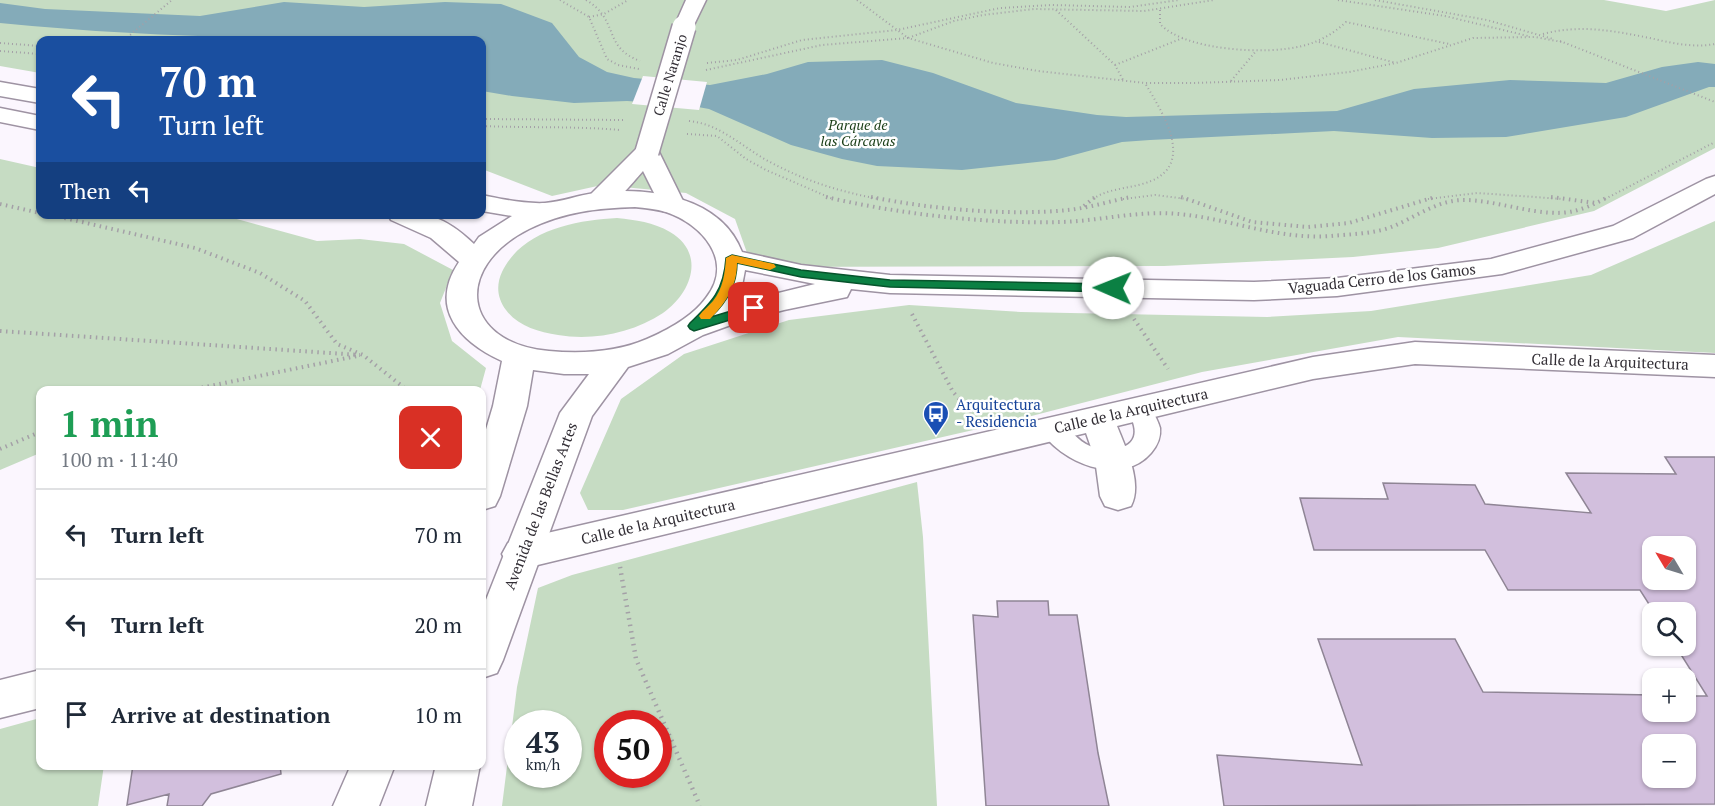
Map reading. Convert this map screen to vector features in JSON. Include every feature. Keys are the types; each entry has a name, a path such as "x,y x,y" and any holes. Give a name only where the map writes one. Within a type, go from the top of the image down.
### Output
{"main road":[{"name":"Calle Naranjo","path":"601,199 647,152 684,27 696,0"},
{"path":"0,89 36,95"},
{"path":"0,114 36,122"},
{"path":"647,152 672,205"},
{"name":"Vaguada Cerro de los Gamos","path":"732,258 801,274 900,284 1254,291 1337,287 1492,267 1623,232 1715,184"},
{"name":"Vaguada Cerro de los Gamos","path":"694,326 719,302 731,276 732,258 719,233 699,216 672,205 638,199 601,199 546,211 517,224 492,240 473,260 462,282 461,305 470,326 490,344 519,357 565,364 616,360 659,346 694,326 794,296 900,284"},
{"name":"Vaguada Cerro de los Gamos","path":"486,204 546,211"},
{"path":"415,219 456,240 473,260"},
{"name":"Calle de la Arquitectura","path":"521,554 1313,368 1415,353 1715,366"},
{"path":"486,483 510,406 519,357"},
{"name":"Avenida de las Bellas Artes","path":"486,649 577,413 616,360"},
{"path":"1098,419 1112,459 1118,496"},
{"path":"0,699 36,689"},
{"path":"356,806 371,770"},
{"path":"448,806 457,770"}],"lane":[{"path":"1052,429 1060,441 1072,450 1088,457 1112,459 1136,452 1146,443 1149,432 1147,420 1139,409"}],"path":[{"path":"128,36 172,0"},
{"path":"560,0 589,17 607,59 618,65 645,69"},
{"path":"586,0 603,14 613,42 620,50 633,59 644,62"},
{"path":"589,17 603,14 628,0"},
{"path":"857,0 908,38 993,63 1038,71 1145,83 1230,82 1314,77 1396,63 1473,38 1535,38"},
{"path":"707,63 738,60 802,40 897,30 1000,8 1052,5 1130,7 1179,0"},
{"path":"701,71 822,45 908,38 954,21 982,15 1034,9 1160,10 1214,0"},
{"path":"1338,0 1462,19 1535,38 1562,42"},
{"path":"1375,0 1444,11 1542,35 1715,102"},
{"path":"1056,10 1115,65 1123,81"},
{"path":"1160,10 1160,24 1165,31 1206,44 1256,51 1291,49 1318,42 1338,30 1346,22 1450,44"},
{"path":"1542,35 1555,30 1575,28 1688,46 1715,44"},
{"path":"1115,65 1183,38"},
{"path":"1318,42 1396,63"},
{"path":"0,43 36,46"},
{"path":"0,51 36,54"},
{"path":"1230,82 1256,51"},
{"path":"1082,208 1100,195 1154,180 1169,169 1174,159 1174,144 1163,114 1145,83"},
{"path":"486,119 628,120"},
{"path":"684,121 705,123 718,128 748,150 815,183 856,194 909,203 1032,211 1082,208 1144,196 1168,195 1184,198 1257,223 1320,227 1352,224 1419,201 1463,193 1509,193 1597,203"},
{"path":"486,126 525,128 569,126 624,130"},
{"path":"683,134 717,136 746,159 766,171 839,202 1008,222 1063,222 1154,213 1179,214 1289,236 1363,233 1392,226 1426,210 1459,200 1483,201 1540,211 1572,212 1597,203 1715,142"},
{"path":"0,204 36,212"},
{"path":"69,219 195,248 260,273 305,301 337,344 363,355 402,386"},
{"path":"900,284 910,312 920,325 947,384 967,408 1007,440"},
{"path":"1113,288 1187,397"},
{"path":"0,331 363,355"},
{"path":"210,386 363,355"},
{"path":"0,449 36,434"},
{"path":"616,532 623,597 636,659 700,806"}],"green space":[{"name":"Parque de las Cárcavas","path":"0,0 1604,0 1666,11 1715,0 1715,148 1594,211 1438,248 1353,257 1164,266 752,267 735,219 686,193 602,185 552,196 486,171 486,36 36,36 36,72 0,66"},
{"path":"0,159 36,167 36,219 237,219 317,241 360,239 404,244 453,270 440,303 452,341 486,368 481,386 36,386 36,455 0,470"},
{"path":"617,218 644,222 664,229 681,241 688,251 691,273 681,295 673,305 639,326 612,334 585,337 571,337 536,330 511,316 503,305 498,287 502,272 523,246 536,237 568,225"},
{"path":"1715,221 1715,353 1398,337 1202,372 1004,423 623,510 588,510 580,493 621,399 684,354 789,320 909,305 1021,312 1267,317 1371,311 1591,275"},
{"path":"917,482 923,537 937,806 502,806 504,788 582,788 582,710 514,710 538,588 572,575"},
{"path":"36,719 36,770 103,770 98,806 0,806 0,729"}],"water":[{"path":"284,2 364,7 445,2 501,4 552,23 579,57 607,72 634,78 710,85 767,74 808,62 882,60 933,73 1016,103 1126,117 1337,111 1414,89 1510,80 1606,83 1662,67 1698,62 1715,64 1715,87 1709,87 1626,117 1506,137 1432,138 1334,131 1122,142 1055,160 962,170 877,166 791,145 709,109 687,105 627,101 574,103 486,92 486,36 210,36 60,28 0,23 0,3 45,9 200,16"}],"pier":[{"path":"643,76 707,82 699,110 632,104"}],"building":[{"path":"1665,457 1715,457 1715,804 1224,806 1217,755 1362,765 1318,639 1455,639 1483,692 1642,695 1642,722 1696,722 1696,696 1707,696 1696,678 1696,668 1689,668 1682,656 1696,656 1696,602 1648,602 1640,590 1508,590 1485,550 1314,550 1300,498 1388,499 1383,483 1475,485 1485,504 1591,513 1566,473 1676,474"},
{"path":"997,601 1048,601 1049,615 1077,615 1098,753 1109,806 986,806 973,615 998,617"},
{"path":"132,770 281,770 281,774 211,794 202,806 167,806 169,794 127,805"}],"slow traffic":[{"path":"705,316 719,302 731,276 732,258 770,267"}],"place":[{"name":"Arquitectura - Residencia","path":"936,437"}],"route":[{"path":"754,308 694,326 719,302 731,276 732,258 801,274 890,284 1113,288"}]}
